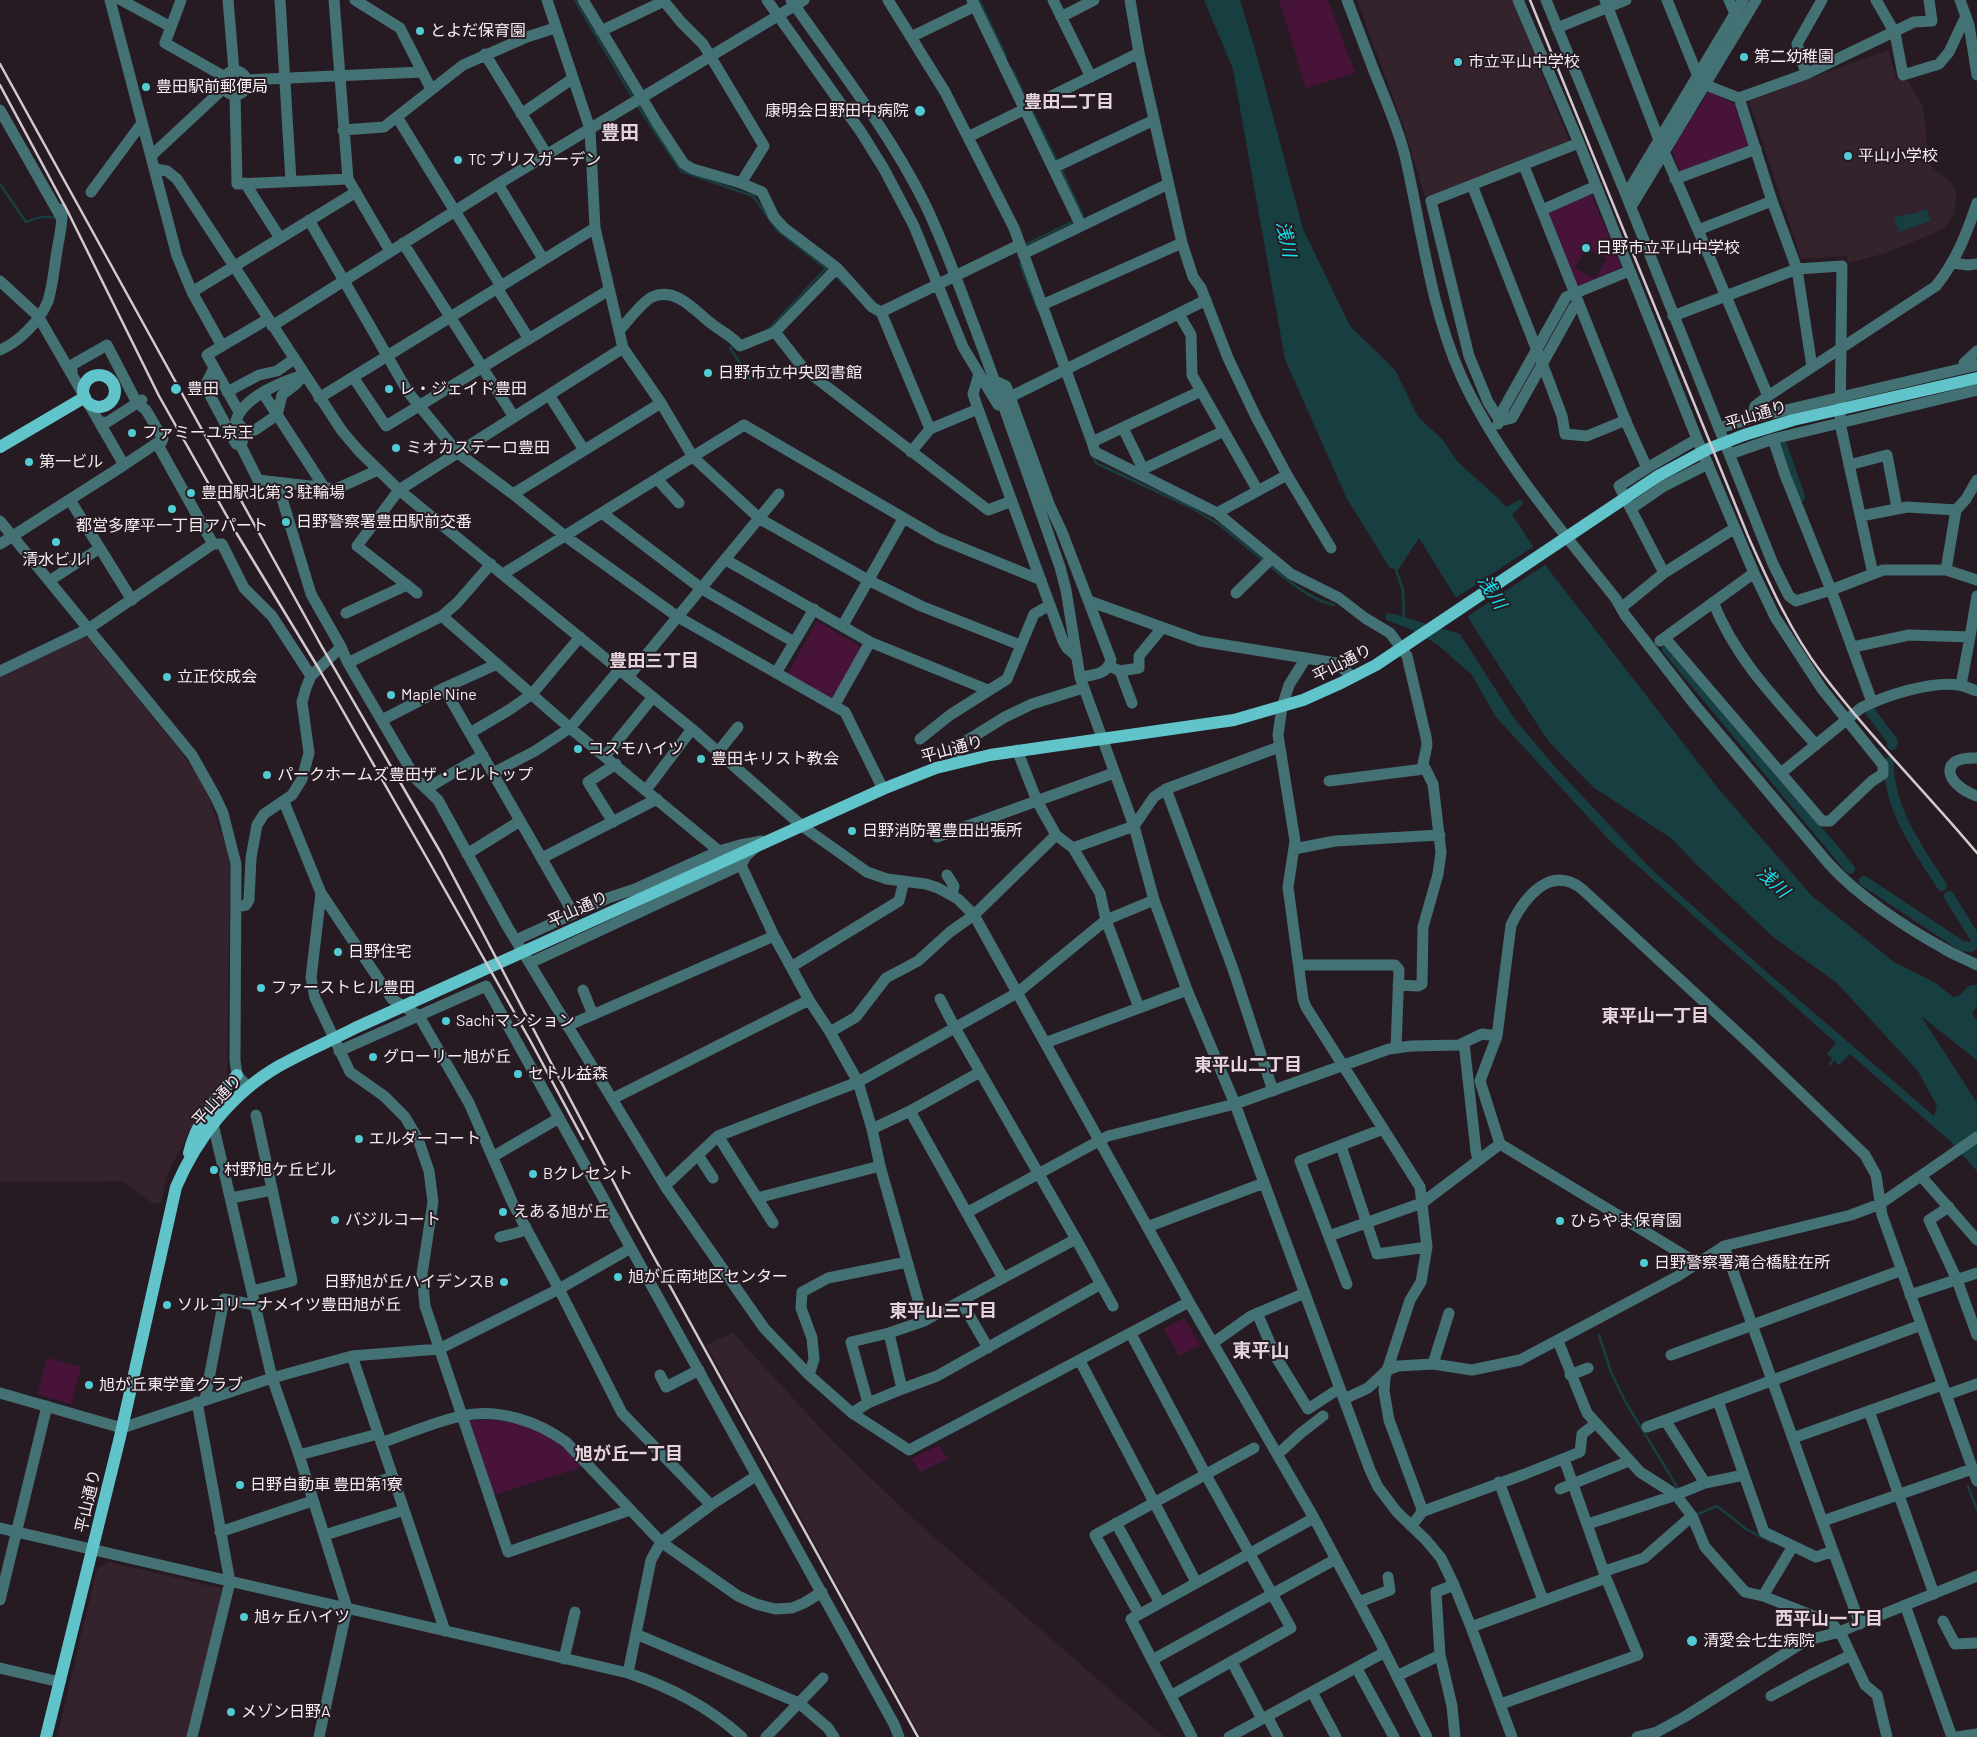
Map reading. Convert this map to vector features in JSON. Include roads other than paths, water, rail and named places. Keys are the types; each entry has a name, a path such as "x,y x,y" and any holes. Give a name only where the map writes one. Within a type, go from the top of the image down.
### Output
{"main road":[{"name":"平山通り","path":"46,1737 122,1428 176,1187 186,1163 213,1124 248,1087 278,1067 392,1011 883,789 936,768 957,761 1016,750 1234,720 1282,707 1326,691 1408,644 1658,476 1708,449 1768,427 1977,378"},
{"path":"0,447 85,397"},
{"path":"186,1163 192,1138 206,1112 237,1074"}],"street":[{"path":"110,0 176,256 192,292 222,346"},
{"path":"121,0 171,27"},
{"path":"181,0 165,43 228,78"},
{"path":"151,156 228,78 240,72 246,80 244,90 235,94 229,92 228,78 228,0"},
{"path":"280,0 291,182"},
{"path":"334,0 348,179 390,251"},
{"path":"355,0 400,28 431,89"},
{"path":"547,0 590,129 595,228 623,348 661,403 693,457 760,519 868,580 921,606 1020,645"},
{"path":"601,31 663,0 703,44 764,146 741,183"},
{"path":"768,0 861,132 884,169 914,226 963,347 1012,429"},
{"path":"888,0 945,92 1014,228 1042,305 1062,370 1094,447 1217,513 1268,561 1300,580 1339,598 1365,618 1408,644 1409,662 1426,737 1427,745 1423,764 1433,784 1440,835 1441,863 1423,928 1422,984 1418,986 1398,984"},
{"path":"1053,0 1091,77"},
{"path":"1061,17 1094,0"},
{"path":"1130,0 1139,53 1168,184 1182,243 1193,278 1201,288 1242,387 1288,475 1331,548"},
{"path":"1347,0 1400,139 1425,259 1449,344 1469,392 1492,433 1520,475 1569,536 1650,647 1700,711 1836,872 1879,907 1942,948 1977,965"},
{"path":"1518,0 1580,143 1629,271 1754,573 1775,617 1793,646 1822,689 1883,765 1883,774 1872,781 1830,820 1824,822 1820,820 1665,638"},
{"path":"1546,0 1626,194 1773,564 1789,596 1796,601 1883,570 1946,570 1977,580"},
{"path":"1557,28 1606,4 1626,0"},
{"path":"1667,0 1697,74 1706,85 1739,98 1806,74 1895,33 1914,22 1932,21 1930,0"},
{"path":"1729,0 1740,27"},
{"path":"1626,194 1743,0"},
{"path":"1631,207 1756,0"},
{"path":"1806,74 1797,44 1822,0"},
{"path":"1876,0 1895,33 1903,75 1939,64 1949,52 1966,16"},
{"path":"1960,0 1969,25 1977,75"},
{"path":"587,1 601,31 641,99 684,164 692,169 741,183 762,192 774,217 784,228 837,268 857,300 881,312 930,429"},
{"path":"239,412 207,356 343,280 498,184 779,16 796,2 879,124 901,160 924,202 955,276 995,381 1060,567 1066,590 1081,682 1134,826 1154,900 1188,990 1235,1104 1304,1293 1378,1486 1397,1512 1426,1540 1441,1558 1471,1627 1512,1737"},
{"path":"911,37 973,3 1081,226"},
{"path":"1606,4 1658,140 1768,396"},
{"path":"343,130 384,128 463,65 526,37 555,28"},
{"path":"968,137 1139,53"},
{"path":"485,54 547,155"},
{"path":"246,80 422,72"},
{"path":"521,114 572,79"},
{"path":"235,94 237,184 348,179"},
{"path":"1739,98 1772,201 1797,270 1812,367"},
{"path":"0,110 62,215 53,279 47,302 23,335 0,350"},
{"path":"397,117 529,338"},
{"path":"1053,168 1154,120"},
{"path":"91,192 142,123"},
{"path":"1500,421 1488,402 1469,356 1431,201 1580,143"},
{"path":"1675,178 1756,149"},
{"path":"1524,166 1647,468"},
{"path":"155,169 167,172 176,179 342,431 359,451 399,490 692,729 802,826 866,872 887,879 926,884 952,895 974,915 1189,1302 1314,1518 1385,1652 1427,1737"},
{"path":"245,183 280,238"},
{"path":"498,184 543,259"},
{"path":"881,312 955,276 1081,226 1168,184"},
{"path":"1472,186 1562,416 1565,434 1587,436 1626,420"},
{"path":"1542,210 1596,186"},
{"path":"192,292 356,192"},
{"path":"1698,230 1772,201"},
{"path":"1752,418 1756,406 1768,396 1936,286 1948,271 1972,231 1977,203"},
{"path":"309,220 408,392 458,453 513,494 564,536 678,617 845,712 883,789"},
{"path":"319,398 595,228"},
{"path":"403,243 514,417"},
{"path":"1042,305 1182,243"},
{"path":"1952,263 1977,264"},
{"path":"1673,316 1797,270 1842,266 1840,422 1873,574"},
{"path":"619,331 652,297 667,295 676,297 701,313 712,324 733,338 740,346 775,332 837,268"},
{"path":"1492,433 1566,297 1577,298 1629,271"},
{"path":"0,281 38,316 124,465"},
{"path":"353,377 386,426 609,290"},
{"path":"1500,421 1512,418 1574,307 1577,298"},
{"path":"1010,397 1206,300"},
{"path":"1179,314 1191,335 1192,375 1258,491"},
{"path":"775,332 804,370 988,510 1012,501"},
{"path":"72,374 72,365 107,345 163,439"},
{"path":"417,593 357,546 399,490 623,348"},
{"path":"1965,368 1964,364 1967,359 1977,351"},
{"path":"227,392 259,375 277,371 294,359"},
{"path":"1720,428 1752,418 1977,365"},
{"path":"214,368 205,386 236,444 241,446 258,480 336,489 378,470"},
{"path":"979,374 973,394 978,409 1067,648 1076,656"},
{"path":"245,431 236,421 242,408 285,380 304,375"},
{"path":"245,431 255,430 277,415 282,395 304,375"},
{"path":"995,381 1006,386 1114,668 1132,703"},
{"path":"1730,454 1840,422 1958,396 1977,390"},
{"path":"1094,447 1123,428 1201,391"},
{"path":"263,393 324,487"},
{"path":"550,395 584,450"},
{"path":"99,422 106,423 140,401"},
{"path":"513,494 661,403"},
{"path":"911,452 930,429 978,409"},
{"path":"503,574 744,425 903,519 950,544 1041,580"},
{"path":"1123,428 1140,471"},
{"path":"241,446 245,431"},
{"path":"1140,471 1224,431"},
{"path":"0,544 163,439"},
{"path":"163,439 159,447 244,588 272,616 311,676"},
{"path":"1664,573 1619,486 1697,439"},
{"path":"1773,440 1853,646 1872,702"},
{"path":"1849,465 1887,455 1897,508"},
{"path":"1632,508 1664,486 1708,464"},
{"path":"1217,513 1288,475"},
{"path":"657,479 680,503"},
{"path":"1946,570 1956,510 1966,499 1977,480"},
{"path":"277,482 311,594 341,646 348,663 416,779 438,800 516,940 665,1186 764,1328 809,1375 852,1413 909,1450 1189,1302"},
{"path":"493,773 535,751 570,728 678,617 779,494"},
{"path":"70,500 132,600"},
{"path":"1860,516 1897,508 1956,510"},
{"path":"602,513 702,589 794,642"},
{"path":"843,625 903,519"},
{"path":"0,521 192,755 216,796 229,832 236,864 235,1060 237,1074 248,1087"},
{"path":"1621,608 1664,573 1735,528"},
{"path":"0,671 88,629 218,544"},
{"path":"49,581 100,548"},
{"path":"726,560 870,642 988,690"},
{"path":"1236,593 1268,561"},
{"path":"348,663 442,616 457,603 491,564"},
{"path":"1650,647 1754,573"},
{"path":"346,614 407,585"},
{"path":"1961,685 1977,596"},
{"path":"1089,601 1188,638 1213,644 1336,663 1353,677"},
{"path":"1713,602 1727,635 1748,667 1816,745"},
{"path":"920,739 950,715 1007,679 1034,614 1050,605"},
{"path":"776,673 814,609"},
{"path":"442,616 570,728 606,755 719,852"},
{"path":"957,761 956,751 958,746 1005,717 1114,668 1139,668 1139,656 1162,628"},
{"path":"1853,646 1909,635 1970,637"},
{"path":"470,733 532,694 580,637"},
{"path":"834,706 870,642"},
{"path":"236,907 246,905 249,900 251,858 260,819 292,795 302,778 309,753 302,702 306,688 311,676 341,646"},
{"path":"1306,658 1289,685 1282,707 1278,735 1295,841 1288,887 1303,1000 1420,1187 1427,1247 1422,1282 1410,1300 1386,1371 1384,1391 1389,1420 1422,1509 1421,1512"},
{"path":"382,720 444,688 497,664"},
{"path":"1781,772 1872,702 1907,691 1924,688 1961,685 1977,691"},
{"path":"444,688 573,914"},
{"path":"606,755 653,697"},
{"path":"718,752 738,727"},
{"path":"646,790 692,729"},
{"path":"1073,848 1134,826 1154,796 1166,789 1279,747"},
{"path":"1016,750 1037,801 1056,835 1073,848 1100,893 1106,920 1138,1008"},
{"path":"426,789 483,755"},
{"path":"1977,758 1956,762 1951,766 1950,773 1952,780 1959,787 1977,796"},
{"path":"613,822 588,782 616,764"},
{"path":"1329,781 1424,769"},
{"path":"937,837 1114,773"},
{"path":"1166,789 1233,969 1273,1091"},
{"path":"542,858 657,799"},
{"path":"284,802 321,893 392,999 419,1016 470,1103 513,1204 622,1413 712,1505"},
{"path":"467,854 520,821"},
{"path":"830,1032 856,1017 886,978 918,961 950,932 974,915 1056,835"},
{"path":"1294,849 1335,841 1440,835"},
{"path":"516,940 719,852 740,845 773,839"},
{"path":"530,963 644,908 741,865 746,856 756,847"},
{"path":"741,865 774,936 809,1000 830,1032 858,1082 924,1321"},
{"path":"947,875 954,886 952,895"},
{"path":"1697,1263 1500,1144 1480,1082 1497,1036 1511,925 1533,891 1542,884 1561,880 1572,882 1582,888 1625,926 1860,1149 1870,1162 1876,1175 1880,1204 1910,1295 1977,1481"},
{"path":"791,967 899,901 904,881"},
{"path":"635,889 644,908"},
{"path":"321,893 311,978 315,998 350,1072 384,1096 405,1116 425,1156 431,1180 432,1202 424,1260 423,1291 425,1306 508,1552 630,1510"},
{"path":"665,1186 718,1136 858,1082 1017,993 1106,920 1154,900"},
{"path":"567,1026 774,936"},
{"path":"1299,965 1395,965 1399,970 1396,1048"},
{"path":"339,1051 486,986 822,1592 894,1724 898,1737"},
{"path":"583,990 593,1015"},
{"path":"1045,1043 1188,990"},
{"path":"940,999 1113,1306"},
{"path":"612,1100 809,1000"},
{"path":"968,1212 1099,1139 1108,1136 1235,1104 1396,1048 1454,1045 1464,1043 1482,1034 1497,1036"},
{"path":"1464,1043 1478,1160"},
{"path":"451,1070 462,1064"},
{"path":"872,1129 910,1111 980,1072"},
{"path":"910,1111 968,1212 1003,1278"},
{"path":"252,1291 292,1281 256,1115"},
{"path":"494,1156 559,1118"},
{"path":"213,1124 272,1378 348,1608 319,1737"},
{"path":"1347,1284 1300,1161 1383,1129"},
{"path":"718,1136 773,1223"},
{"path":"1257,1313 1276,1357 1308,1409 1342,1393 1368,1388 1386,1371 1409,1365 1433,1364 1472,1370 1520,1360 1678,1276 1724,1246 1851,1215 1880,1204 1977,1137"},
{"path":"1328,1236 1422,1203 1500,1144"},
{"path":"1341,1146 1377,1254 1427,1247"},
{"path":"698,1155 713,1178"},
{"path":"757,1198 880,1166"},
{"path":"1923,1175 1977,1240"},
{"path":"1148,1227 1264,1183"},
{"path":"231,1198 272,1190"},
{"path":"1949,1208 1929,1220 1957,1280 1977,1335"},
{"path":"500,1237 520,1232 526,1227"},
{"path":"868,1403 851,1342 889,1333 924,1321 1076,1239"},
{"path":"1724,1246 1860,1624"},
{"path":"0,1393 122,1428 272,1378 352,1356 439,1349 559,1289 631,1248"},
{"path":"809,1375 814,1359 812,1338 801,1308 802,1292 828,1278 907,1262"},
{"path":"1671,1355 1902,1270"},
{"path":"1910,1295 1977,1273"},
{"path":"852,1413 868,1403 937,1376 1101,1284"},
{"path":"1213,1343 1257,1313 1304,1293"},
{"path":"192,1737 230,1582 220,1532 201,1401 224,1299 255,1305"},
{"path":"962,1301 988,1348"},
{"path":"1433,1364 1449,1313"},
{"path":"1648,1427 1921,1325"},
{"path":"889,1333 902,1389"},
{"path":"1131,1334 1206,1475 1291,1628 1172,1696"},
{"path":"1558,1341 1570,1375 1594,1424 1640,1472 1676,1495 1692,1516 1705,1547 1745,1592 1763,1596 1832,1623 1851,1655 1864,1685 1877,1695 1887,1737"},
{"path":"352,1356 445,1631"},
{"path":"1080,1361 1196,1582"},
{"path":"1570,1375 1588,1368"},
{"path":"660,1375 666,1387 699,1370"},
{"path":"1793,1438 1869,1411 1944,1390 1977,1384"},
{"path":"1718,1401 1764,1532 1816,1557 1833,1551"},
{"path":"0,1600 47,1406"},
{"path":"1869,1411 1934,1594"},
{"path":"299,1455 380,1438 461,1416 505,1415 551,1431 566,1442 661,1542 738,1596 756,1604 775,1609 792,1608 822,1592"},
{"path":"1278,1454 1323,1416"},
{"path":"1665,1420 1705,1483"},
{"path":"1410,1526 1421,1512 1580,1452 1582,1434 1594,1424"},
{"path":"1139,1614 1095,1535 1254,1448"},
{"path":"1501,1704 1638,1655 1564,1459"},
{"path":"1560,1489 1629,1461"},
{"path":"1823,1521 1972,1469"},
{"path":"1588,1524 1676,1495 1705,1483 1744,1475"},
{"path":"628,1673 651,1560 661,1542 756,1476"},
{"path":"377,1482 393,1477"},
{"path":"1499,1482 1543,1600"},
{"path":"220,1532 312,1501"},
{"path":"325,1535 404,1510"},
{"path":"1471,1627 1543,1600 1644,1558 1692,1516"},
{"path":"1192,1737 1131,1619 1314,1518"},
{"path":"1116,1523 1160,1603"},
{"path":"0,1528 628,1673 678,1692 711,1712 742,1737"},
{"path":"1763,1596 1793,1546"},
{"path":"1152,1660 1336,1559"},
{"path":"1637,1737 1657,1732 1686,1716 1805,1642 1860,1624 1977,1576"},
{"path":"1359,1602 1390,1590 1388,1577"},
{"path":"1454,1585 1436,1592 1440,1655 1452,1706 1455,1737"},
{"path":"1905,1605 1952,1737"},
{"path":"564,1659 575,1612"},
{"path":"1943,1621 1955,1644 1977,1643"},
{"path":"636,1634 799,1703 828,1728 834,1737"},
{"path":"1229,1737 1385,1652"},
{"path":"1397,1676 1440,1655"},
{"path":"1771,1696 1810,1674 1851,1655"},
{"path":"1232,1662 1278,1737"},
{"path":"0,1668 60,1682"},
{"path":"1357,1668 1394,1737"},
{"path":"766,1737 823,1678"},
{"path":"1312,1692 1336,1737"},
{"path":"1957,1737 1977,1734"}],"water":[{"name":"浅川","path":"1204,0 1240,0 1303,229 1350,326 1395,370 1418,417 1442,439 1457,461 1506,507 1519,500 1523,501 1522,505 1512,515 1552,574 1721,792 1812,896 1894,962 1934,982 1953,997 1959,996 1970,985 1977,985 1977,1006 1972,1014 1977,1020 1977,1060 1921,1016 1977,1103 1977,1171 1950,1141 1850,1054 1839,1065 1827,1054 1836,1043 1611,842 1496,717 1472,675 1437,644 1408,628 1386,620 1386,613 1394,614 1460,634 1514,718 1555,767 1649,867 1771,976 1934,1116 1937,1106 1918,1071 1837,983 1772,936 1671,838 1593,787 1549,742 1484,643 1419,538 1398,570 1390,568 1347,499 1285,359 1233,69"},
{"path":"1927,209 1931,221 1899,232 1894,218"}],"waterway":[{"path":"575,0 633,98"},
{"path":"979,0 1006,56"},
{"path":"1012,69 1026,99"},
{"path":"637,105 681,171 753,196 777,230 827,269"},
{"path":"1033,113 1057,161"},
{"path":"1062,171 1083,216"},
{"path":"0,184 26,222 41,217 56,218"},
{"path":"1025,245 1072,222"},
{"path":"1020,264 1038,310"},
{"path":"769,329 826,268"},
{"path":"835,275 845,285"},
{"path":"735,345 730,348 750,379"},
{"path":"1781,442 1800,497"},
{"path":"1093,455 1096,463 1190,507 1220,525 1264,561"},
{"path":"1270,566 1292,584 1316,599 1334,605"},
{"path":"1395,567 1403,590 1404,620"},
{"path":"1667,649 1850,869"},
{"path":"1870,711 1893,742 1892,745"},
{"path":"1889,762 1893,796 1899,812 1914,843 1942,886"},
{"path":"1864,881 1962,946 1972,947"},
{"path":"1949,896 1977,941"},
{"path":"1830,1064 1835,1057"},
{"path":"1599,1335 1611,1372 1625,1401 1679,1490"},
{"path":"1968,1486 1977,1510"},
{"path":"1696,1513 1696,1515 1717,1506 1746,1529 1771,1542"}],"railway":[{"path":"1530,0 1748,536 1781,606 1799,640 1839,696 1977,853"},
{"path":"0,64 322,647 441,853 632,1217 918,1737"},
{"path":"0,85 68,212 159,396 237,534 319,669 428,860 531,1042 583,1139"}],"place":[{"name":"とよだ保育園","path":"420,31"},
{"name":"第二幼稚園","path":"1744,57"},
{"name":"市立平山中学校","path":"1458,62"},
{"name":"豊田駅前郵便局","path":"146,87"},
{"name":"康明会日野田中病院","path":"920,111"},
{"name":"平山小学校","path":"1848,156"},
{"name":"TC ブリスガーデン","path":"458,160"},
{"name":"日野市立平山中学校","path":"1586,248"},
{"name":"日野市立中央図書館","path":"708,373"},
{"name":"豊田","path":"176,389"},
{"name":"レ・ジェイド豊田","path":"389,389"},
{"name":"ファミーユ京王","path":"132,433"},
{"name":"ミオカステーロ豊田","path":"396,448"},
{"name":"第一ビル","path":"29,462"},
{"name":"豊田駅北第３駐輪場","path":"191,493"},
{"name":"都営多摩平一丁目アパート","path":"172,509"},
{"name":"日野警察署豊田駅前交番","path":"286,522"},
{"name":"清水ビルI","path":"56,542"},
{"name":"立正佼成会","path":"167,677"},
{"name":"Maple Nine","path":"391,695"},
{"name":"コスモハイツ","path":"578,749"},
{"name":"豊田キリスト教会","path":"701,759"},
{"name":"パークホームズ豊田ザ・ヒルトップ","path":"267,775"},
{"name":"日野消防署豊田出張所","path":"852,831"},
{"name":"日野住宅","path":"338,952"},
{"name":"ファーストヒル豊田","path":"261,988"},
{"name":"Sachiマンション","path":"446,1021"},
{"name":"グローリー旭が丘","path":"373,1057"},
{"name":"セトル益森","path":"518,1074"},
{"name":"エルダーコート","path":"359,1139"},
{"name":"村野旭ケ丘ビル","path":"214,1170"},
{"name":"Bクレセント","path":"533,1174"},
{"name":"えある旭が丘","path":"503,1212"},
{"name":"バジルコート","path":"335,1220"},
{"name":"ひらやま保育園","path":"1560,1221"},
{"name":"日野警察署滝合橋駐在所","path":"1644,1263"},
{"name":"旭が丘南地区センター","path":"618,1277"},
{"name":"日野旭が丘ハイデンスB","path":"504,1282"},
{"name":"ソルコリーナメイツ豊田旭が丘","path":"167,1305"},
{"name":"旭が丘東学童クラブ","path":"89,1385"},
{"name":"日野自動車 豊田第1寮","path":"240,1485"},
{"name":"旭ヶ丘ハイツ","path":"244,1617"},
{"name":"清愛会七生病院","path":"1692,1641"},
{"name":"メゾン日野A","path":"231,1712"}],"district":[{"name":"豊田二丁目","path":"1069,102"},
{"name":"豊田","path":"620,133"},
{"name":"豊田三丁目","path":"654,661"},
{"name":"東平山一丁目","path":"1655,1016"},
{"name":"東平山二丁目","path":"1248,1065"},
{"name":"東平山三丁目","path":"943,1311"},
{"name":"東平山","path":"1261,1351"},
{"name":"旭が丘一丁目","path":"629,1454"},
{"name":"西平山一丁目","path":"1829,1619"}]}
